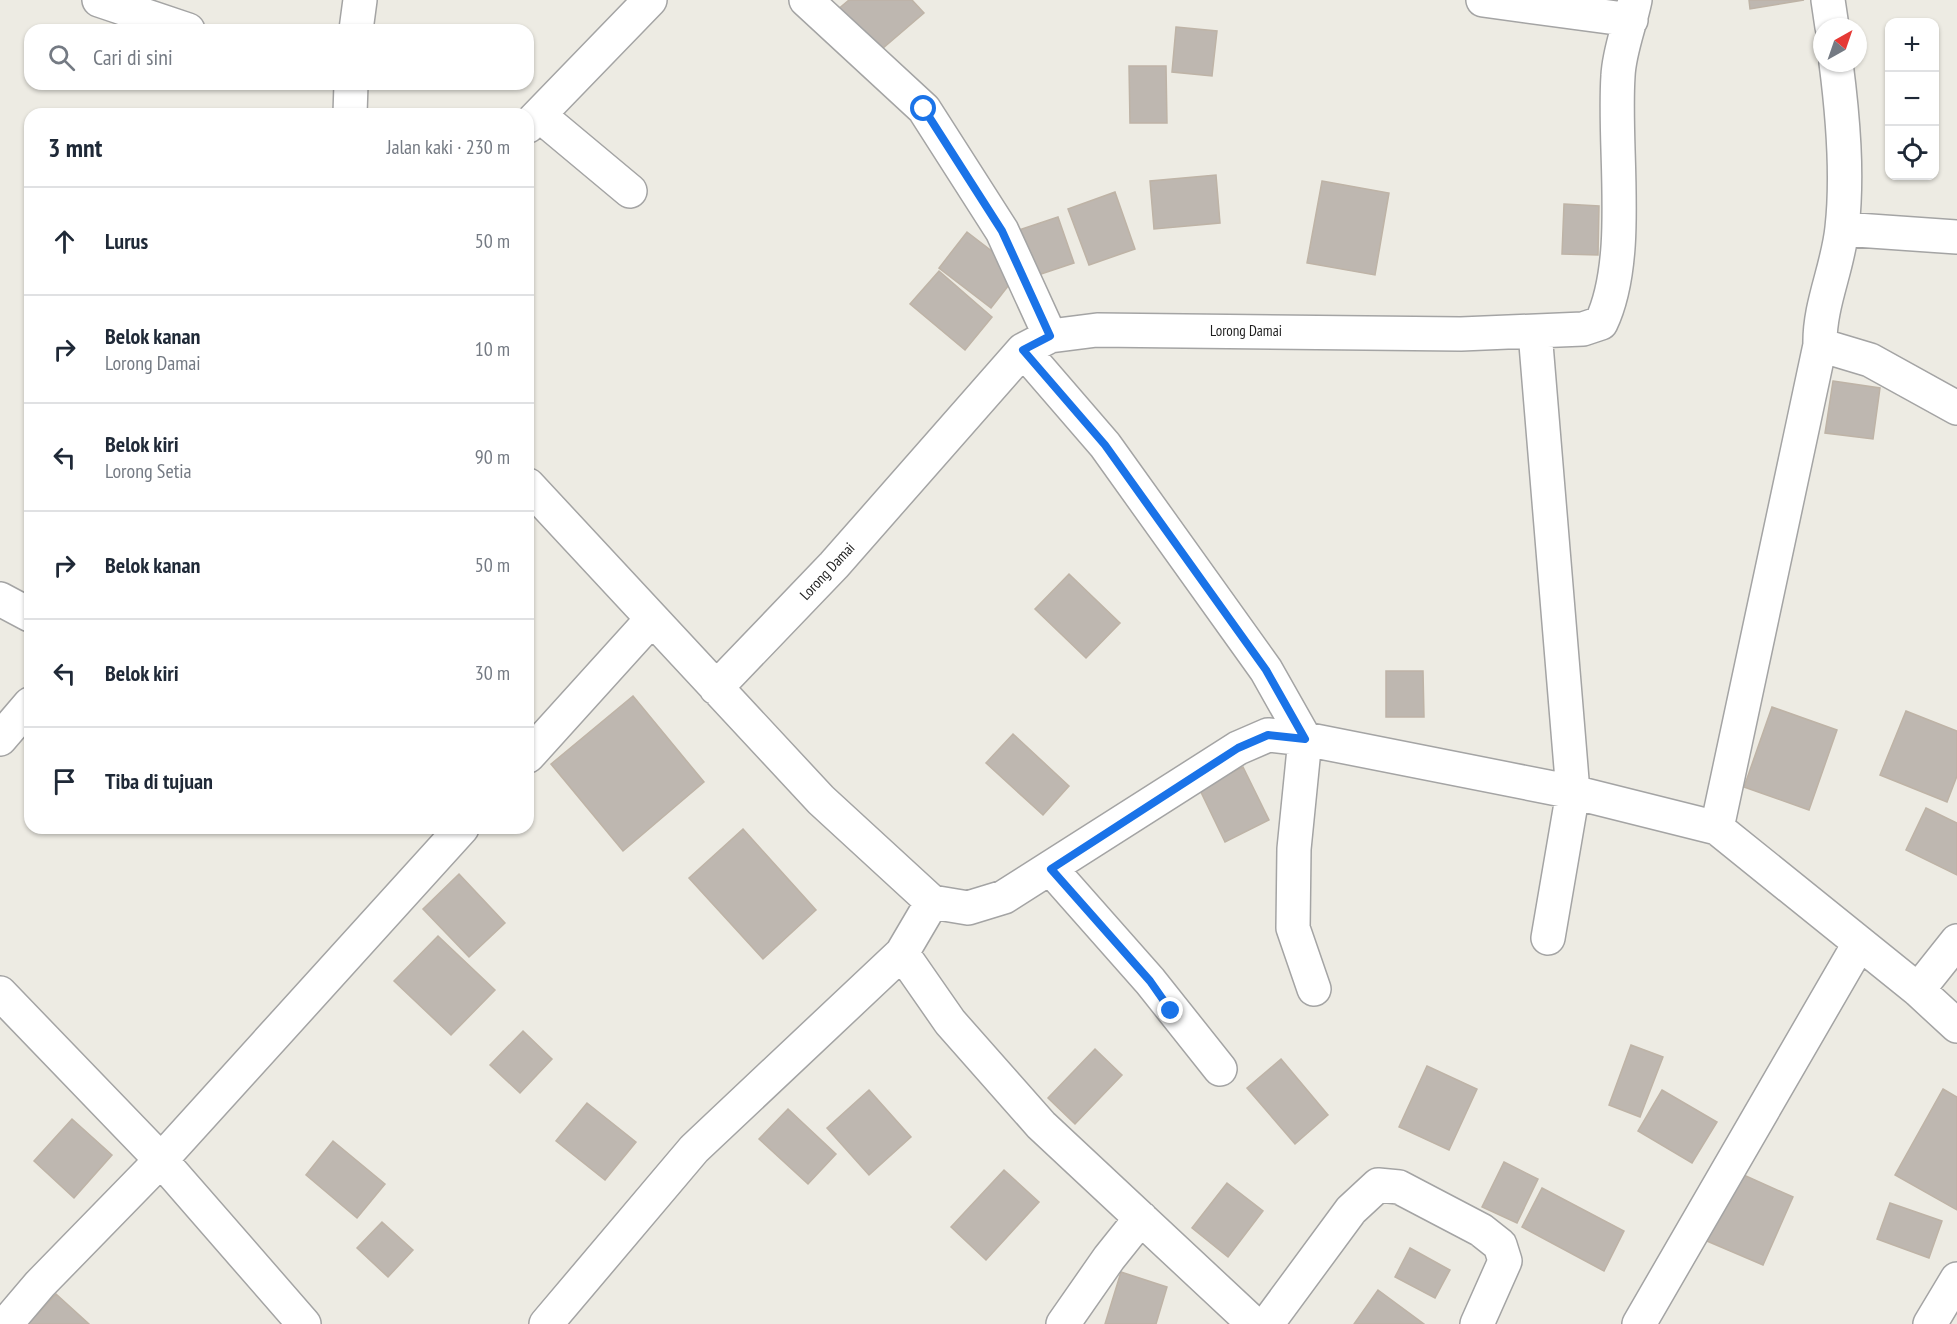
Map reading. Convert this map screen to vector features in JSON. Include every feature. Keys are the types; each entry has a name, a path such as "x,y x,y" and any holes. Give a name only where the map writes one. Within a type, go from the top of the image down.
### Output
{"street":[{"path":"99,0 170,24"},
{"path":"357,24 360,0"},
{"path":"630,191 534,121 650,0"},
{"path":"806,0 924,109 1002,231 1036,343 1105,445 1266,670 1305,739 1294,849 1293,928 1314,989"},
{"path":"1483,0 1633,10"},
{"path":"1828,0 1831,18"},
{"name":"Lorong Damai","path":"716,688 834,565 1036,343 1097,330 1461,334 1534,332 1595,327 1601,323 1606,312 1617,262 1618,75 1633,10"},
{"path":"1716,828 1820,345 1820,324 1842,229 1844,130 1837,72"},
{"path":"350,108 351,90"},
{"path":"1842,229 1957,237"},
{"path":"1534,332 1573,792 1548,938"},
{"path":"1820,345 1870,360 1957,408"},
{"path":"534,491 821,800 932,902 968,908 1004,897 1238,748 1268,735 1305,739 1573,792 1716,828 1918,990 1957,1026"},
{"path":"0,599 24,612"},
{"path":"534,749 652,619"},
{"path":"0,739 24,711"},
{"path":"6,1324 39,1284 161,1160 457,834"},
{"path":"1051,869 1150,981 1220,1069"},
{"path":"546,1324 694,1149 902,953 932,902"},
{"path":"1918,990 1957,941"},
{"path":"1639,1324 1858,944"},
{"path":"902,953 950,1022 1041,1125 1254,1324"},
{"path":"0,993 161,1160 304,1324"},
{"path":"1267,1324 1351,1210 1378,1185 1399,1187 1481,1230 1500,1245 1505,1261 1477,1324"},
{"path":"1063,1324 1108,1258 1141,1218"},
{"path":"1930,1324 1957,1280"}],"building":[{"path":"849,0 912,0 924,13 875,55 837,10"},
{"path":"1749,0 1804,0 1750,9"},
{"path":"1176,27 1217,31 1212,76 1172,72"},
{"path":"1129,66 1166,66 1167,123 1130,123"},
{"path":"1216,175 1220,223 1154,229 1150,181"},
{"path":"1322,181 1389,193 1375,275 1307,263"},
{"path":"1115,192 1135,249 1089,265 1068,209"},
{"path":"1564,204 1599,206 1598,255 1562,254"},
{"path":"1058,217 1074,263 1035,276 1019,230"},
{"path":"967,232 1019,272 991,308 939,268"},
{"path":"939,271 992,317 965,350 910,304"},
{"path":"1833,381 1880,388 1873,439 1825,433"},
{"path":"1069,574 1120,623 1086,658 1035,609"},
{"path":"1386,671 1423,671 1424,717 1386,717"},
{"path":"633,696 704,782 623,851 551,764"},
{"path":"1772,707 1837,730 1809,810 1744,787"},
{"path":"1906,711 1957,731 1957,776 1947,802 1880,775"},
{"path":"1013,734 1069,786 1043,815 986,763"},
{"path":"1243,767 1269,820 1225,842 1199,788"},
{"path":"1926,808 1957,823 1957,875 1906,850"},
{"path":"743,829 816,910 763,959 689,878"},
{"path":"459,874 505,923 469,957 423,909"},
{"path":"438,936 495,990 451,1035 394,981"},
{"path":"523,1031 552,1059 520,1093 490,1065"},
{"path":"1631,1045 1663,1057 1640,1117 1609,1105"},
{"path":"1095,1049 1122,1075 1075,1124 1048,1098"},
{"path":"1281,1059 1328,1115 1295,1144 1247,1088"},
{"path":"1427,1066 1477,1089 1449,1150 1399,1127"},
{"path":"1943,1089 1957,1097 1957,1210 1895,1175"},
{"path":"869,1090 911,1137 869,1175 827,1128"},
{"path":"1662,1090 1717,1122 1692,1163 1638,1131"},
{"path":"587,1103 636,1142 605,1180 556,1141"},
{"path":"788,1109 836,1154 808,1184 759,1139"},
{"path":"72,1119 112,1155 74,1198 34,1161"},
{"path":"333,1141 385,1184 357,1218 306,1175"},
{"path":"1504,1162 1538,1179 1517,1223 1482,1207"},
{"path":"1004,1170 1039,1202 986,1260 951,1227"},
{"path":"1737,1172 1793,1197 1763,1265 1707,1241"},
{"path":"1227,1183 1263,1211 1228,1257 1192,1228"},
{"path":"1542,1188 1624,1231 1604,1271 1522,1227"},
{"path":"1890,1203 1942,1221 1929,1258 1877,1239"},
{"path":"382,1222 413,1250 388,1277 357,1248"},
{"path":"1410,1248 1450,1270 1435,1298 1395,1277"},
{"path":"1121,1272 1167,1287 1156,1324 1105,1324"},
{"path":"1378,1290 1424,1324 1354,1324"},
{"path":"56,1294 89,1324 28,1324"}],"route":[{"path":"924,109 1002,231 1050,336 1023,350 1105,445 1266,670 1305,739 1268,735 1238,748 1051,869 1150,981 1171,1011"}]}
